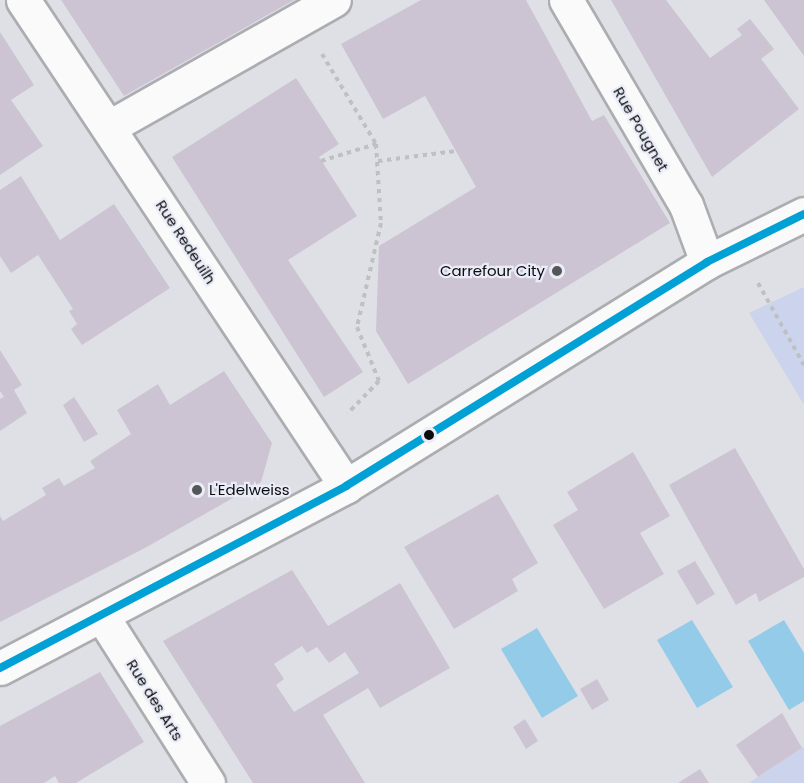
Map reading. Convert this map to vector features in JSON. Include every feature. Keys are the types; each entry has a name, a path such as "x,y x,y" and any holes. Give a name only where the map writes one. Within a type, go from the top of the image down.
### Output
{"street":[{"name":"Rue Redeuilh","path":"23,0 111,126 346,486"},
{"path":"111,126 334,0"},
{"name":"Rue Pougnet","path":"566,0 686,205 707,262"},
{"path":"0,668 346,486 707,262 804,214"},
{"name":"Rue des Arts","path":"102,616 208,783"}],"path":[{"path":"320,51 376,144 381,223 357,327 379,381 320,443"},
{"path":"321,161 376,144"},
{"path":"378,161 456,151"},
{"path":"738,246 804,365"}],"shaded area":[{"path":"804,287 804,405 749,313"},
{"path":"804,747 804,783 749,783 802,748"}],"water":[{"path":"692,620 733,687 697,708 657,640"},
{"path":"784,620 804,653 804,701 789,710 748,641"},
{"path":"537,628 578,696 542,718 501,649"}],"building":[{"path":"61,0 294,0 124,96"},
{"path":"421,0 526,0 592,121 604,115 670,223 408,384 376,331 379,246 476,187 425,96 383,119 341,44"},
{"path":"611,0 666,0 710,58 742,35 737,29 750,19 774,49 761,59 799,109 712,177"},
{"path":"764,0 804,0 804,56"},
{"path":"0,32 34,85 11,100 43,146 0,175"},
{"path":"296,78 339,144 319,157 357,216 288,260 363,372 324,397 172,157"},
{"path":"21,176 60,240 114,204 170,288 82,345 71,329 77,324 69,311 73,309 38,255 11,273 0,256 0,190"},
{"path":"0,350 22,385 14,390 27,413 0,431 0,399 4,397 0,391"},
{"path":"224,371 272,443 261,482 145,548 0,622 0,516 3,521 46,495 42,488 59,478 64,486 95,468 90,461 131,434 117,410 158,384 170,405"},
{"path":"74,397 98,434 84,442 63,405"},
{"path":"735,448 804,569 804,577 759,602 756,593 736,605 669,485"},
{"path":"633,452 670,516 640,533 664,574 604,609 553,525 578,510 567,492"},
{"path":"498,494 538,563 512,579 518,591 454,629 404,547"},
{"path":"695,561 715,594 697,605 677,571"},
{"path":"292,570 328,626 400,583 450,668 380,708 368,688 323,715 365,783 253,783 163,641","holes":["302,646 307,653 317,647 329,663 345,652 359,673 294,712 276,685 284,679 274,664"]},
{"path":"100,672 144,742 76,783 59,783 55,776 44,783 0,783 0,726"},
{"path":"597,679 609,700 592,710 580,689"},
{"path":"782,713 802,748 758,777 736,745"},
{"path":"525,719 538,741 526,749 513,727"},
{"path":"700,769 709,783 678,783"}],"transit line":[{"path":"0,668 346,486 707,262 804,214"}],"place":[{"name":"Carrefour City","path":"557,271"},
{"name":"L'Edelweiss","path":"197,490"}]}
